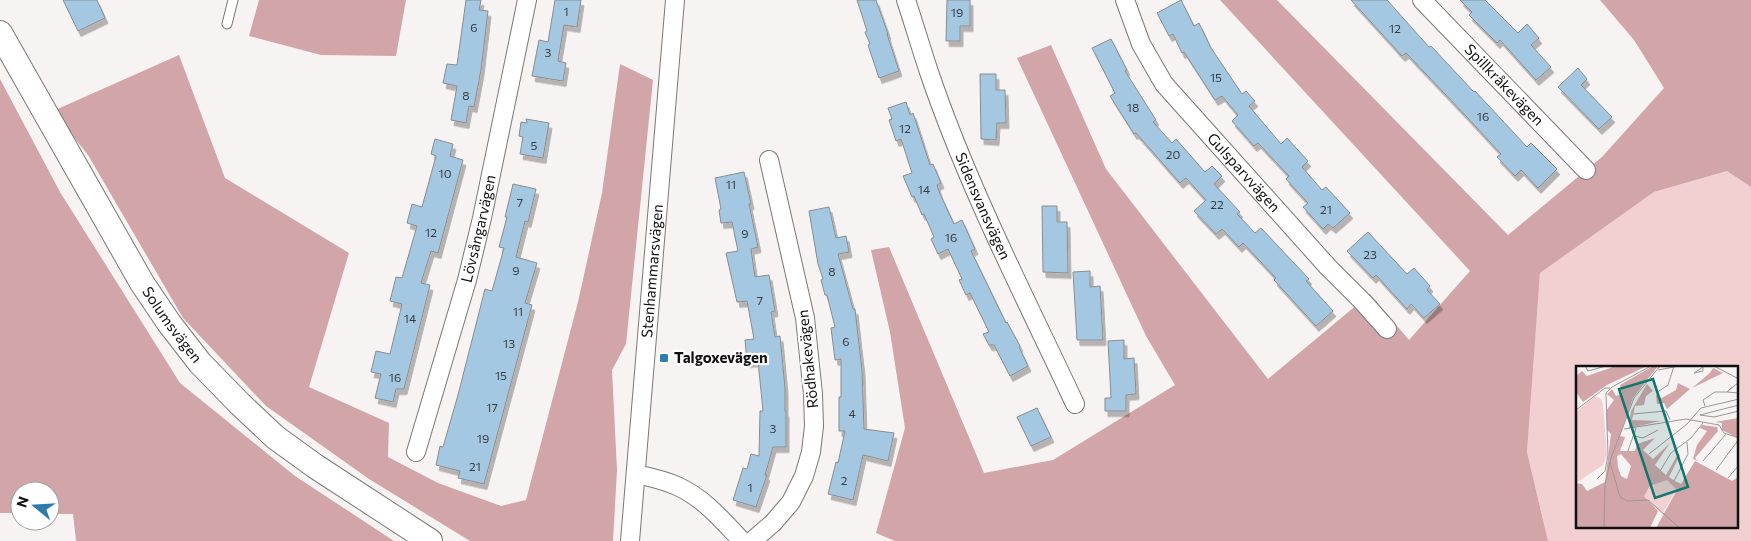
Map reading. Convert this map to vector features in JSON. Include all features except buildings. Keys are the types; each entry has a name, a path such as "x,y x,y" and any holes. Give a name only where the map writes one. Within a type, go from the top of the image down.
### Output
{"main road":[{"name":"Solumsvägen","path":"0,33 142,283 169,323 200,363 275,437 315,466 430,541"}],"street":[{"name":"Lövsångarvägen","path":"416,452 482,218 527,0"},
{"name":"Stenhammarsvägen","path":"630,541 675,0"},
{"name":"Sidensvansvägen","path":"906,0 929,73 960,154 993,231 1075,404"},
{"name":"Gulsparvvägen","path":"1125,0 1141,44 1164,84 1315,253 1387,329"},
{"name":"Spillkråkevägen","path":"1422,0 1586,170"},
{"name":"Rödhakevägen","path":"752,541 773,523 791,502 804,476 811,452 814,426 813,394 805,318 769,160"},
{"path":"636,474 668,482 689,492 701,500 742,541"}],"lane":[{"path":"227,24 233,0"}],"shaded area":[{"path":"259,0 406,0 396,56 321,55 249,36"},
{"path":"1220,0 1277,0 1508,235 1602,157 1664,88 1634,40 1600,0 1751,0 1751,187 1727,171 1654,192 1540,273 1527,452 1548,541 895,541 876,533 905,428 890,332 871,250 889,247 984,473 1053,460 1175,385 1146,336 1017,58 1051,45 1106,169 1268,379 1370,294 1409,340 1470,271"},
{"path":"179,55 225,178 349,253 309,387 389,423 388,457 438,483 501,506 526,500 578,302 602,193 620,64 653,80 626,344 612,370 617,470 613,541 470,541 369,479 266,406 183,318 88,155 53,111"},
{"path":"0,79 60,192 180,383 295,476 394,541 76,541 73,514 60,514 60,481 10,481 10,513 0,513"},
{"path":"1727,171 1751,187 1751,541 1548,541 1527,452 1540,273 1654,192"}],"place":[{"name":"Talgoxevägen","path":"664,358"}]}
